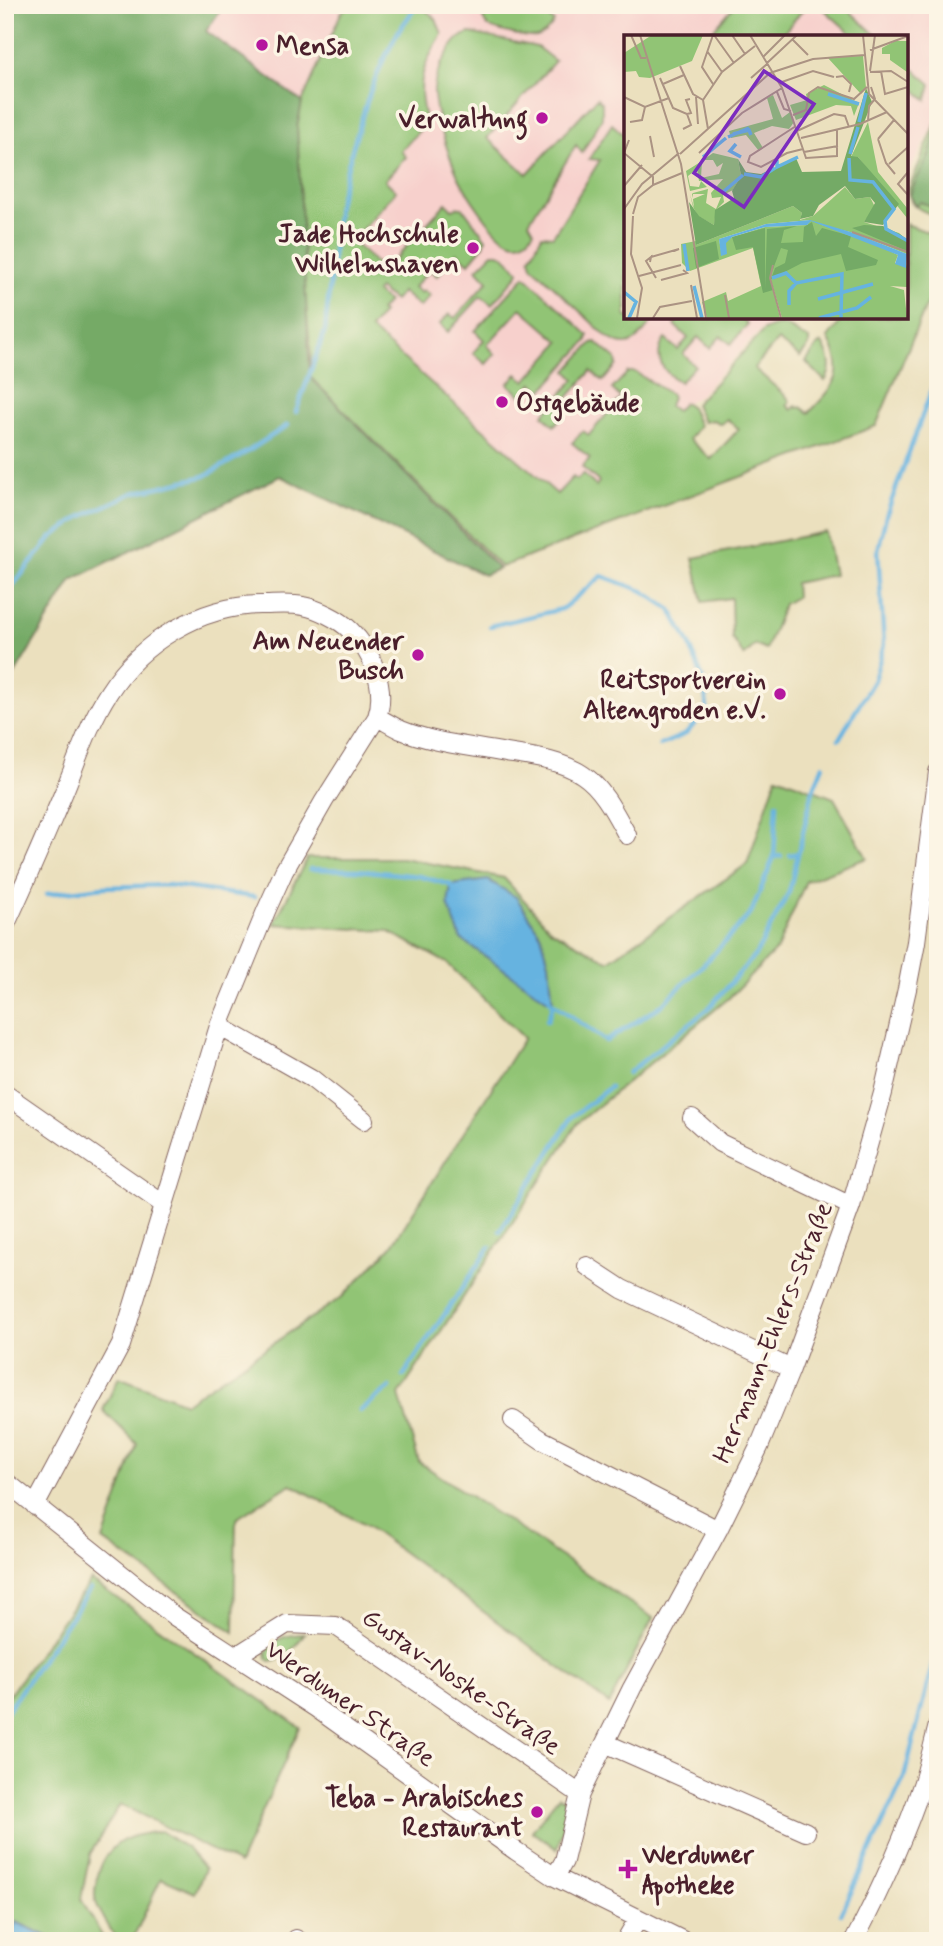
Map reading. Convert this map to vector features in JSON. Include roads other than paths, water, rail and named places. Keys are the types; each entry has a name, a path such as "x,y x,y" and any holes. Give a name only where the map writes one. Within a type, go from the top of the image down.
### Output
{"street":[{"path":"5,926 108,693 148,648 172,631 206,616 252,605 303,606 344,625 359,639 377,676 380,692 377,717 280,878 219,1026 121,1345 35,1506"},
{"path":"377,717 401,730 429,739 548,760 574,769 597,788 627,835"},
{"name":"Hermann-Ehlers-Straße","path":"555,1877 564,1861 580,1794 632,1688 718,1530 759,1447 851,1206 883,1093 907,989 916,942 938,772"},
{"path":"219,1026 311,1078 364,1120"},
{"path":"5,1094 163,1204"},
{"path":"692,1118 720,1143 851,1206"},
{"path":"587,1266 622,1289 791,1369"},
{"path":"513,1420 542,1440 718,1530"},
{"name":"Werdumer Straße","path":"5,1481 174,1616 316,1708 516,1851 555,1877 684,1941"},
{"name":"Gustav-Noske-Straße","path":"236,1656 287,1623 336,1626 580,1794"},
{"path":"854,1941 886,1878 904,1833 923,1780 938,1725"},
{"path":"605,1743 806,1832"},
{"path":"625,1941 638,1919"}],"water":[{"path":"488,880 516,897 541,935 549,963 553,1004 461,939 448,904 451,885"},
{"path":"16,1922 56,1940 56,1941 7,1941"}],"waterway":[{"path":"296,412 325,331 338,204 353,146 383,61 398,32 415,8"},
{"path":"839,739 874,680 884,645 878,550 886,516 938,372"},
{"path":"5,595 52,537 81,517 133,493 205,476 288,425"},
{"path":"490,626 562,609 602,576 643,591 670,609 689,643 704,682 707,709 686,734 660,745"},
{"path":"628,1073 708,1009 756,954 789,892 813,790 823,765"},
{"path":"774,857 777,803"},
{"path":"790,855 798,853"},
{"path":"550,1001 606,1041 662,1005 709,959 751,913 774,857 781,856"},
{"path":"310,869 419,876 451,885 453,888"},
{"path":"47,894 103,887 169,885 254,897"},
{"path":"547,1021 553,1004"},
{"path":"500,1231 572,1117 610,1087"},
{"path":"403,1376 490,1247"},
{"path":"360,1411 390,1387"},
{"path":"5,1714 90,1589"},
{"path":"841,1914 904,1778 938,1642"}],"place":[{"name":"Mensa","path":"262,45"},
{"name":"Verwaltung","path":"542,118"},
{"name":"Jade Hochschule Wilhelmshaven","path":"473,248"},
{"name":"Ostgebäude","path":"502,402"},
{"name":"Am Neuender Busch","path":"418,655"},
{"name":"Reitsportverein Altengroden e.V.","path":"780,694"},
{"name":"Teba - Arabisches Restaurant","path":"537,1812"},
{"name":"Werdumer Apotheke","path":"628,1869"}]}
